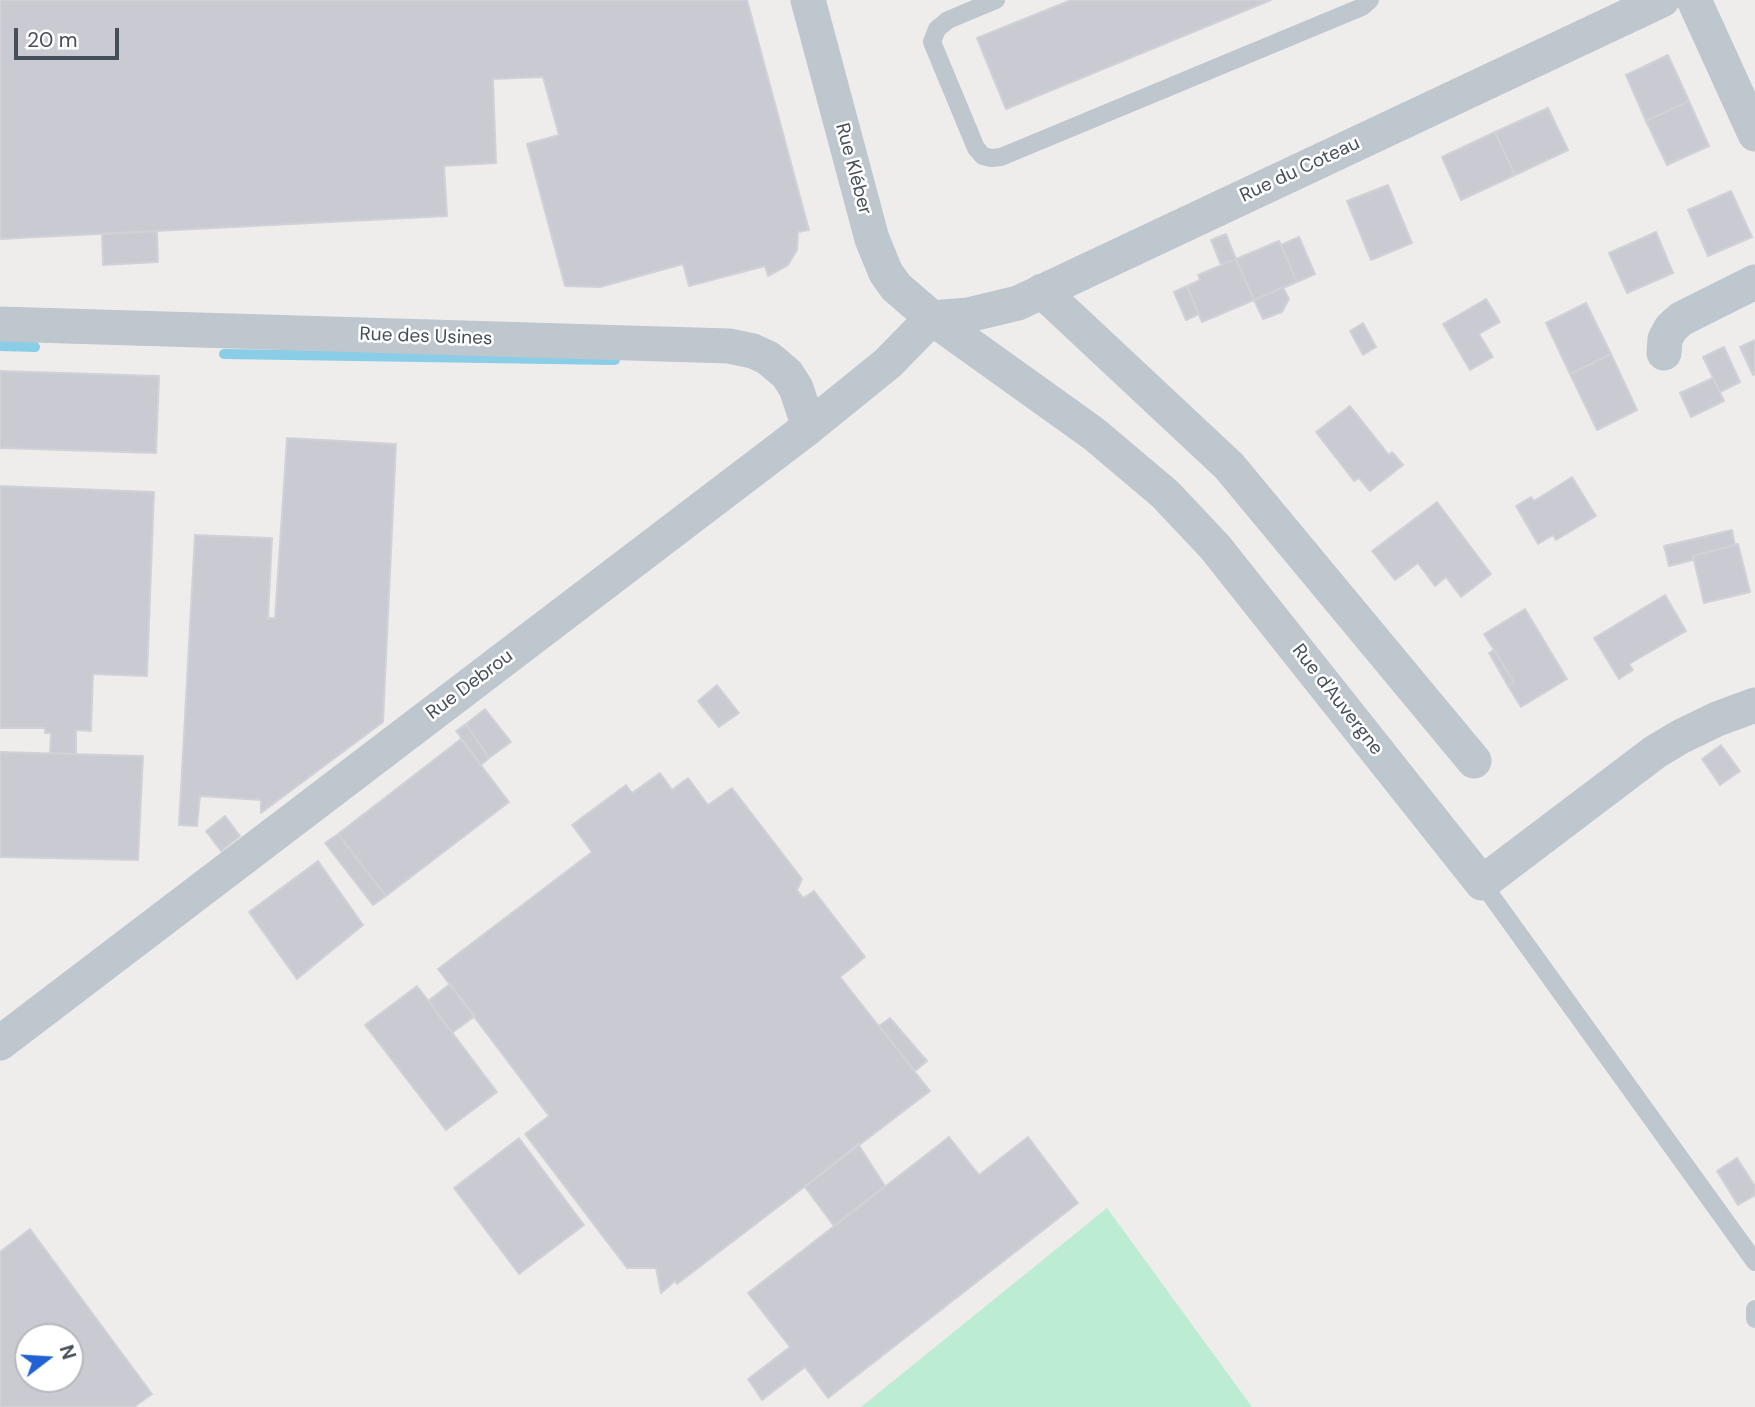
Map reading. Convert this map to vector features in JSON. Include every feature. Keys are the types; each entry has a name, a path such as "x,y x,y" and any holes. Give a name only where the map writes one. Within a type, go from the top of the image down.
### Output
{"street":[{"name":"Rue Kléber","path":"808,0 863,209 879,258 897,287 932,318"},
{"name":"Rue du Coteau","path":"932,318 968,315 1018,303 1662,0"},
{"path":"1694,0 1755,134"},
{"path":"1664,353 1665,339 1681,318 1755,282"},
{"path":"1042,291 1229,466 1474,761"},
{"name":"Rue Debrou","path":"0,1044 809,427 888,363 932,318"},
{"name":"Rue d'Auvergne","path":"932,318 1094,435 1165,494 1215,547 1482,883"},
{"name":"Rue des Usines","path":"0,324 729,346 753,351 768,358 787,374 796,388 809,427"},
{"path":"1482,883 1655,752 1717,719 1755,705"}],"lane":[{"path":"996,0 947,20 937,29 932,42 976,148 983,156 991,158 1324,23 1362,7 1370,0"},
{"path":"1482,883 1755,1262"},
{"path":"1755,1309 1755,1319"}],"green space":[{"path":"1107,1208 1252,1407 861,1407"}],"building":[{"path":"0,0 747,0 809,230 798,232 797,250 788,265 768,276 765,266 689,286 683,264 600,287 565,286 527,144 559,135 543,77 493,79 496,163 444,166 447,216 0,239"},
{"path":"1071,0 1271,0 1006,109 977,38"},
{"path":"1668,55 1689,101 1646,121 1626,75"},
{"path":"1689,101 1709,146 1667,165 1646,121"},
{"path":"1548,108 1568,150 1515,175 1495,132"},
{"path":"1495,132 1515,175 1461,200 1442,157"},
{"path":"1388,185 1412,243 1371,260 1347,201"},
{"path":"1731,191 1752,237 1708,256 1688,210"},
{"path":"157,231 158,262 103,265 102,234"},
{"path":"1656,232 1673,273 1627,293 1609,253"},
{"path":"1226,234 1236,259 1221,265 1211,240"},
{"path":"1299,237 1315,274 1297,282 1281,245"},
{"path":"1279,241 1297,282 1254,300 1236,259"},
{"path":"1236,259 1254,300 1202,322 1187,286 1200,280 1198,275"},
{"path":"1187,286 1199,314 1186,320 1174,292"},
{"path":"1283,287 1289,299 1282,312 1263,319 1254,300"},
{"path":"1486,299 1500,322 1479,334 1493,357 1470,370 1443,324"},
{"path":"1586,303 1611,354 1570,374 1546,323"},
{"path":"1363,323 1376,347 1363,355 1350,331"},
{"path":"1755,340 1755,374 1753,375 1740,347"},
{"path":"1724,347 1740,382 1720,392 1703,357"},
{"path":"1611,354 1637,410 1597,430 1570,374"},
{"path":"0,371 159,376 156,453 0,448"},
{"path":"1713,378 1724,401 1691,417 1680,393"},
{"path":"1350,406 1389,455 1392,452 1403,465 1370,491 1359,478 1354,481 1316,432"},
{"path":"287,438 396,444 383,722 261,813 261,800 200,796 197,826 179,825 195,535 272,538 268,618 275,618"},
{"path":"1572,477 1596,516 1556,540 1553,535 1538,544 1516,506 1531,497 1534,501"},
{"path":"0,486 154,492 147,676 93,674 91,731 76,730 76,754 50,753 51,733 45,733 45,728 0,728"},
{"path":"1437,502 1491,574 1461,597 1446,577 1435,586 1418,563 1395,580 1372,551"},
{"path":"1732,530 1735,545 1693,556 1693,560 1669,566 1664,546"},
{"path":"1738,544 1750,592 1704,603 1693,556"},
{"path":"1665,595 1686,631 1629,664 1633,670 1619,679 1594,638"},
{"path":"1525,609 1567,679 1521,707 1508,686 1514,682 1484,634"},
{"path":"1494,650 1514,682 1508,686 1489,653"},
{"path":"717,685 739,713 719,727 698,701"},
{"path":"485,709 511,742 489,758 466,724"},
{"path":"466,724 489,758 481,765 456,731"},
{"path":"461,739 509,802 386,896 338,834"},
{"path":"1721,745 1740,771 1720,785 1702,759"},
{"path":"0,752 143,756 138,860 0,857"},
{"path":"660,773 672,790 688,778 708,805 732,788 802,879 797,890 803,898 814,891 865,957 840,977 930,1091 677,1284 675,1281 661,1293 656,1268 627,1268 525,1134 549,1116 438,969 592,852 572,825 626,785 632,793"},
{"path":"225,816 240,836 221,851 206,831"},
{"path":"338,834 386,896 373,905 325,843"},
{"path":"318,861 363,925 297,979 249,912"},
{"path":"450,984 475,1016 452,1033 428,1001"},
{"path":"417,986 497,1092 446,1130 365,1025"},
{"path":"890,1018 927,1061 915,1071 879,1026"},
{"path":"949,1137 979,1175 1028,1137 1078,1203 828,1398 805,1367 762,1400 748,1379 790,1347 748,1293"},
{"path":"519,1138 584,1225 519,1274 454,1188"},
{"path":"858,1144 885,1186 834,1226 805,1187"},
{"path":"1737,1158 1755,1186 1755,1195 1738,1205 1717,1171"},
{"path":"30,1229 152,1394 134,1407 0,1407 0,1252"}],"waterway":[{"path":"0,346 35,347"},
{"path":"224,354 615,360"}]}
